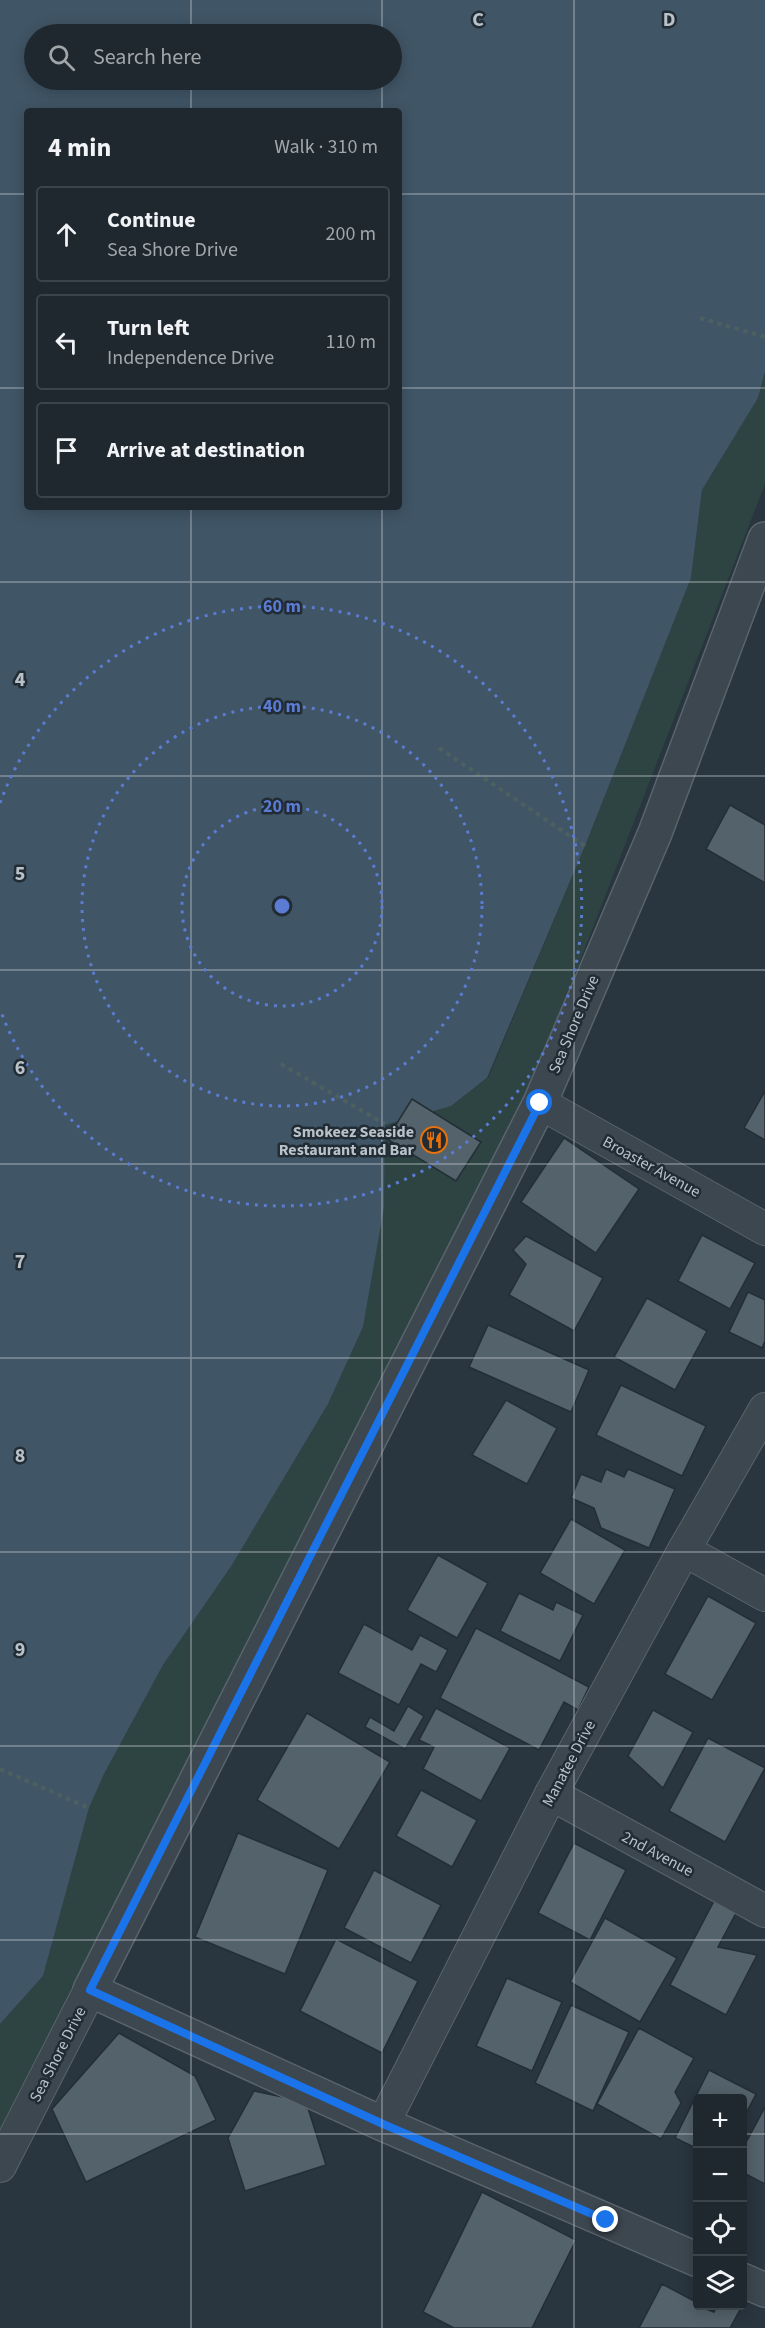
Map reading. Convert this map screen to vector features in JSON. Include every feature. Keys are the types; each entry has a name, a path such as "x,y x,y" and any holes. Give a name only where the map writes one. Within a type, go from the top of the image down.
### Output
{"street":[{"name":"Sea Shore Drive","path":"0,2166 540,1103 655,833 765,539"},
{"name":"Broaster Avenue","path":"540,1103 765,1229"},
{"name":"Manatee Drive","path":"383,2124 551,1794 684,1550 765,1408"},
{"path":"684,1550 765,1595"},
{"name":"2nd Avenue","path":"551,1794 765,1911"},
{"path":"90,1990 383,2124 693,2258"},
{"path":"747,2282 765,2290"}],"path":[{"path":"700,318 765,337"},
{"path":"439,748 585,846"},
{"path":"281,1064 385,1124"},
{"path":"0,1769 89,1808"}],"green space":[{"path":"765,372 765,484 526,1100 0,2136 0,2024 43,1976 89,1808 104,1774 163,1665 232,1565 328,1404 363,1327 384,1208 385,1124 451,1106 488,1078 585,846 691,578 702,490 758,398"}],"water":[{"path":"0,0 765,0 765,372 758,398 702,490 691,578 585,846 487,1078 451,1106 385,1125 384,1208 363,1327 328,1404 232,1565 163,1665 104,1774 89,1808 43,1976 0,2024"}],"building":[{"path":"730,805 765,825 765,883 706,849"},
{"path":"765,1091 765,1140 744,1128"},
{"name":"Smokeez Seaside Restaurant and Bar","path":"412,1099 481,1142 456,1181 387,1139"},
{"path":"564,1138 639,1189 596,1253 521,1202"},
{"path":"702,1235 755,1263 730,1309 678,1281"},
{"path":"526,1236 603,1278 574,1331 509,1295 526,1264 513,1250"},
{"path":"748,1292 765,1300 765,1341 762,1348 729,1332"},
{"path":"647,1298 707,1331 675,1390 614,1357"},
{"path":"488,1325 589,1370 571,1412 469,1367"},
{"path":"621,1385 706,1426 682,1476 596,1435"},
{"path":"506,1400 557,1428 527,1484 472,1455"},
{"path":"606,1469 624,1477 628,1469 675,1489 649,1548 601,1528 594,1508 571,1498 581,1474 601,1482"},
{"path":"571,1519 625,1550 594,1604 540,1573"},
{"path":"438,1555 488,1583 457,1638 407,1610"},
{"path":"519,1593 553,1610 556,1602 583,1615 560,1661 500,1631"},
{"path":"708,1596 756,1623 712,1700 665,1674"},
{"path":"364,1624 412,1650 420,1635 448,1650 436,1672 421,1664 399,1705 338,1673"},
{"path":"476,1628 589,1687 578,1710 564,1702 539,1750 440,1698"},
{"path":"408,1706 424,1716 405,1749 365,1727 370,1717 394,1731"},
{"path":"436,1708 510,1748 481,1801 423,1769 434,1747 419,1740"},
{"path":"653,1710 693,1732 663,1788 628,1756"},
{"path":"307,1713 390,1762 339,1849 257,1800"},
{"path":"708,1738 765,1768 725,1842 669,1811"},
{"path":"421,1790 477,1820 452,1867 396,1836"},
{"path":"238,1833 328,1870 285,1974 195,1937"},
{"path":"574,1843 626,1870 590,1940 538,1913"},
{"path":"374,1870 441,1905 411,1963 344,1928"},
{"path":"714,1901 736,1913 718,1947 757,1955 726,2015 670,1985"},
{"path":"605,1918 677,1958 640,2022 570,1982"},
{"path":"336,1939 418,1981 382,2053 300,2011"},
{"path":"507,1978 562,2002 532,2071 476,2046"},
{"path":"571,2005 629,2032 593,2111 535,2083"},
{"path":"639,2028 694,2058 675,2092 681,2103 661,2139 597,2104"},
{"path":"119,2033 195,2076 216,2120 86,2182 52,2109"},
{"path":"709,2070 756,2094 747,2111 747,2094 697,2094"},
{"path":"254,2091 306,2102 326,2165 245,2191 228,2138"},
{"path":"693,2102 693,2147 675,2138"},
{"path":"765,2107 765,2184 747,2175 747,2141"},
{"path":"482,2192 576,2240 532,2328 454,2328 423,2312"},
{"path":"662,2284 693,2300 693,2310 714,2312 715,2310 740,2310 730,2328 639,2328"}],"place":[{"name":"Smokeez Seaside Restaurant and Bar","path":"434,1140"}],"route":[{"path":"540,1103 90,1990 383,2124 606,2220"}]}
